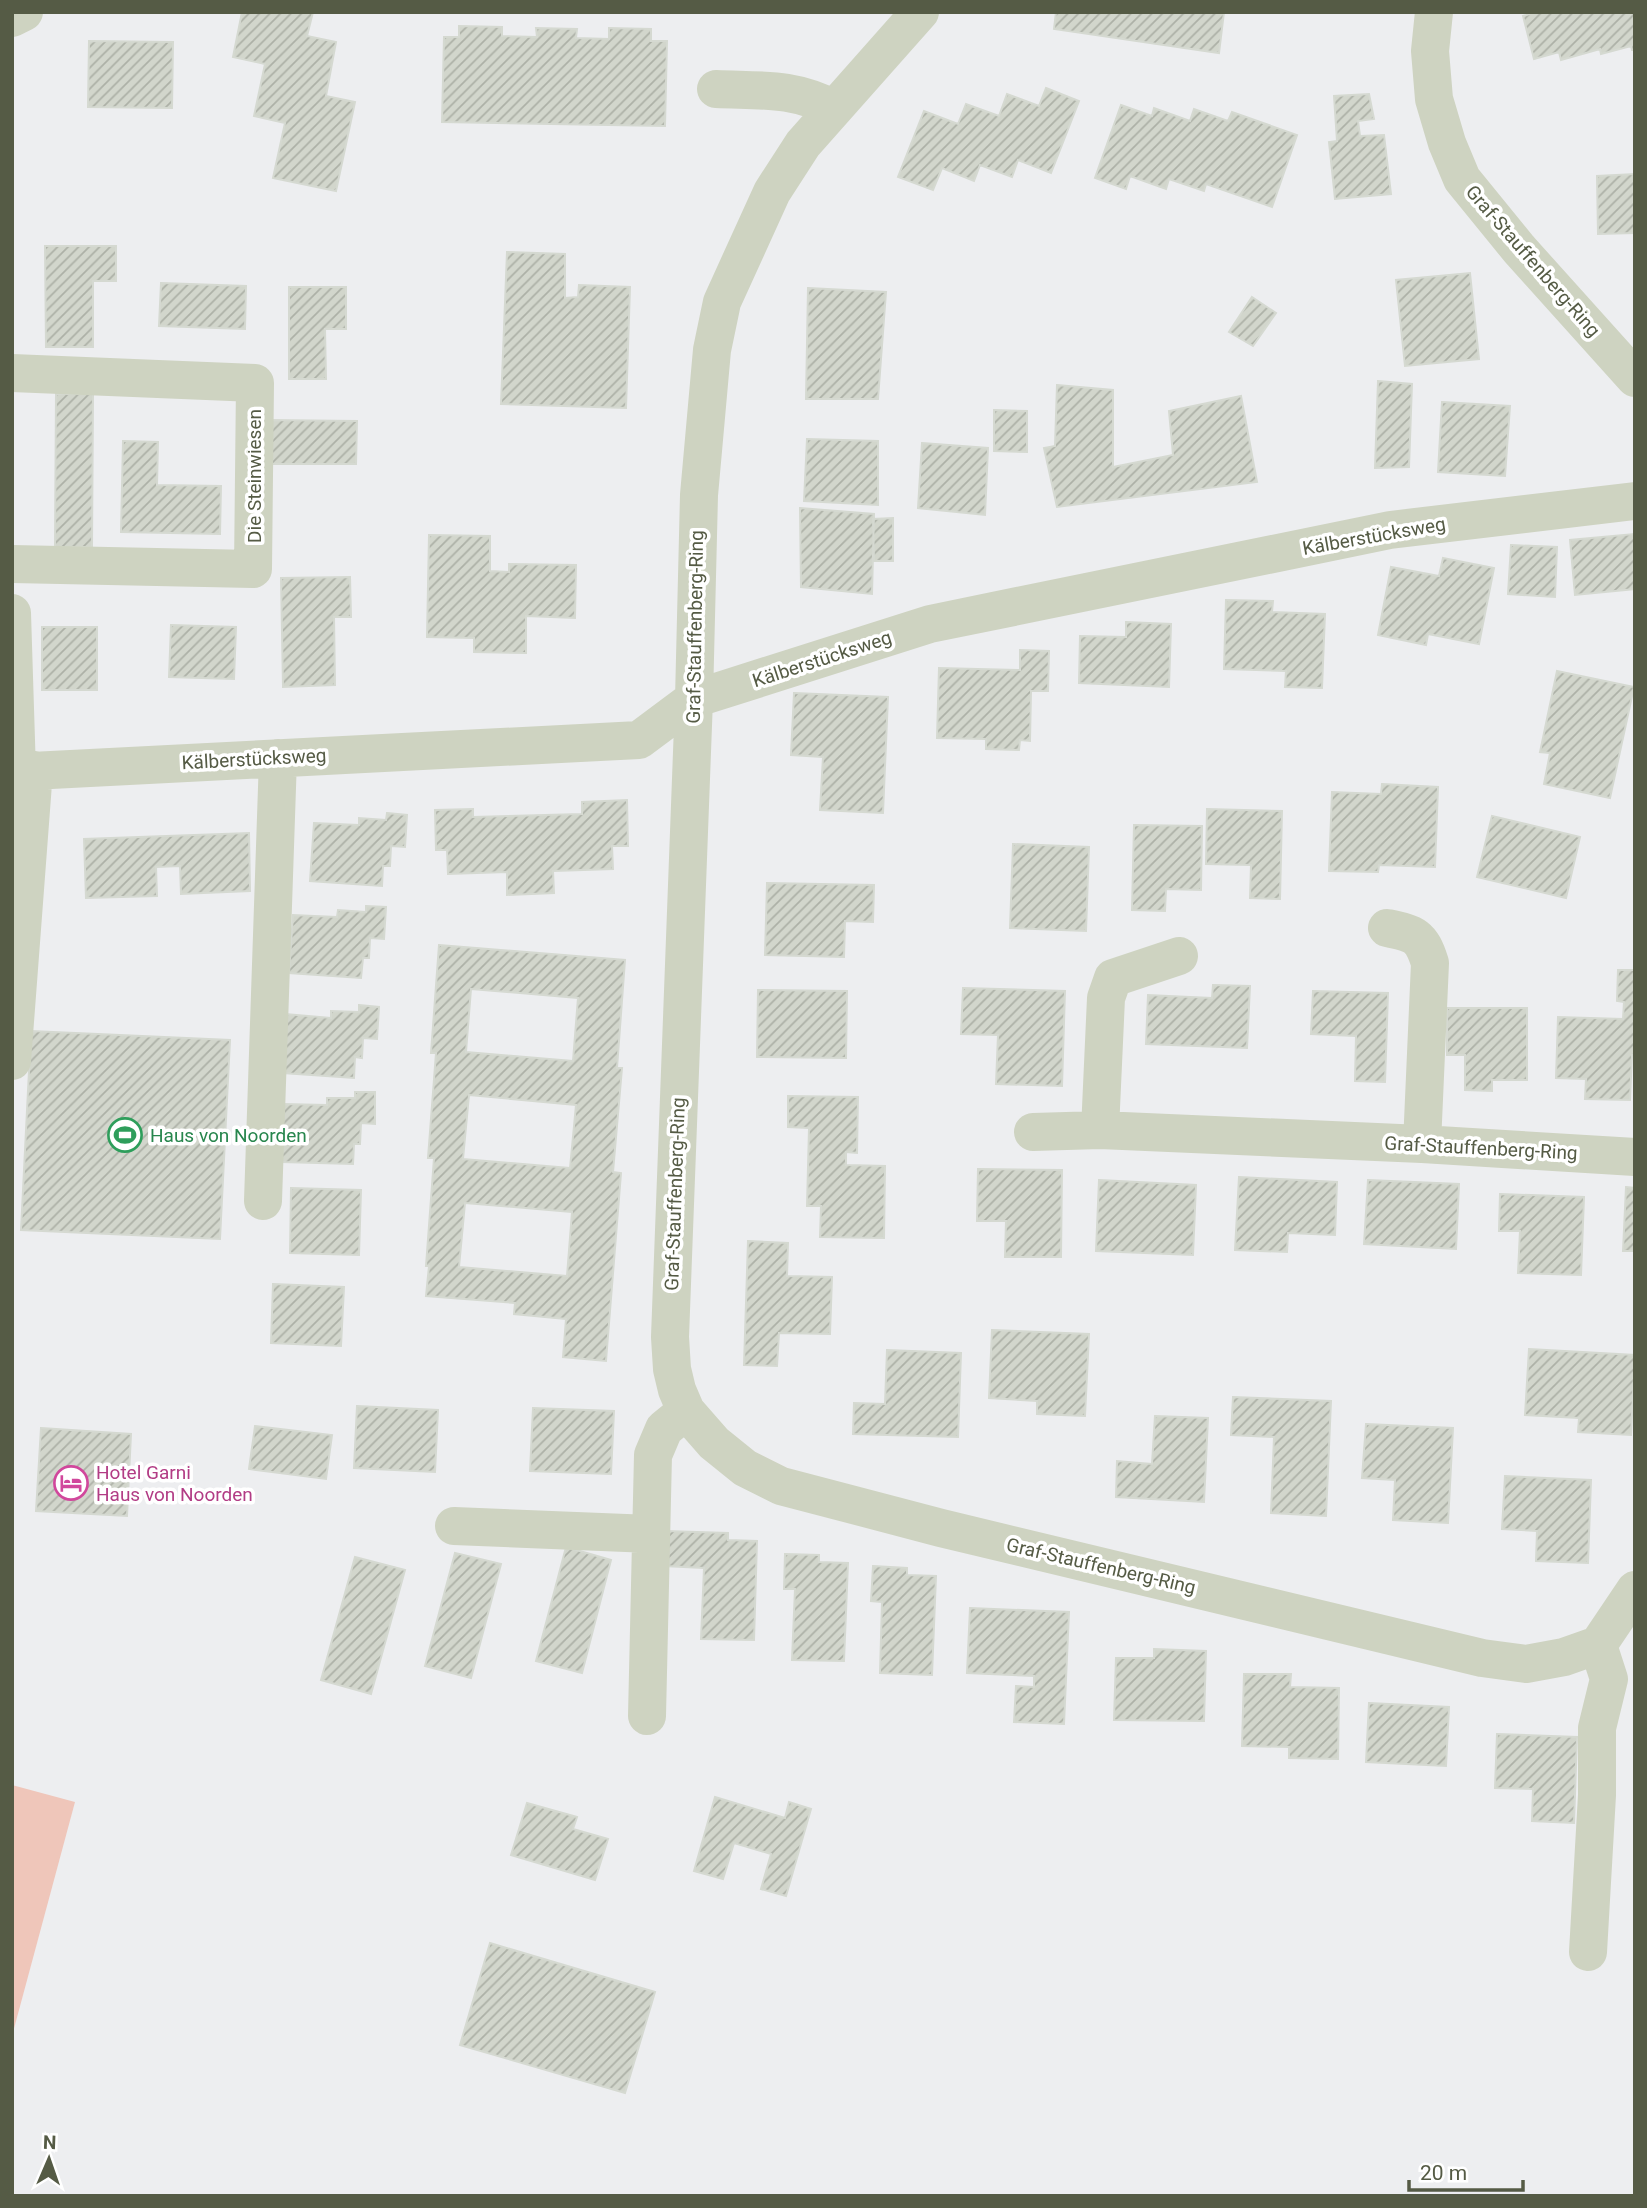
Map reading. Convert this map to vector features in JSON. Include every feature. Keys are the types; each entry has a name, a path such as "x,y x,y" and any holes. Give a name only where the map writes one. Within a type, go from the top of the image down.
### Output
{"street":[{"path":"12,18 24,12"},
{"name":"Graf-Stauffenberg-Ring","path":"920,12 803,145 772,192 722,302 712,350 699,495 670,1337 672,1370 677,1390 686,1411 714,1443 745,1468 781,1486 853,1506 1482,1658 1526,1664 1564,1657 1598,1644"},
{"name":"Graf-Stauffenberg-Ring","path":"1434,12 1430,51 1434,99 1447,144 1462,179 1519,249 1635,378"},
{"path":"716,89 791,93 812,98 834,109"},
{"name":"Die Steinwiesen","path":"12,373 255,383 253,569 12,564"},
{"name":"Kälberstücksweg","path":"21,771 639,740 694,699 930,624 1390,530 1635,501"},
{"path":"12,613 21,771 12,1061"},
{"path":"263,1201 278,758"},
{"path":"1387,928 1414,934 1424,945 1430,963 1422,1144"},
{"path":"1100,1130 1106,998 1113,978 1179,956"},
{"name":"Graf-Stauffenberg-Ring","path":"1032,1132 1100,1130 1422,1144 1635,1157"},
{"path":"647,1716 653,1455 664,1429 686,1411"},
{"path":"454,1526 651,1534"},
{"path":"1588,1952 1597,1795 1597,1728 1609,1679 1598,1644 1635,1590"}],"shaded area":[{"path":"12,1785 75,1802 12,2036"}],"building":[{"path":"242,12 313,12 307,36 336,42 326,96 355,102 336,191 273,178 285,123 254,116 265,64 233,57"},
{"path":"1056,12 1224,12 1219,53 1054,29"},
{"path":"1536,12 1635,12 1635,50 1632,50 1631,46 1601,54 1600,49 1561,60 1559,52 1534,59 1523,16"},
{"path":"459,26 502,27 502,36 537,37 536,28 577,29 576,38 609,39 609,28 651,29 651,41 667,41 665,126 442,122 444,37 459,37"},
{"path":"89,41 173,42 172,108 88,107"},
{"path":"1046,88 1079,101 1051,173 1018,160 1012,177 980,165 974,181 942,168 933,190 898,177 924,111 958,124 966,104 999,116 1007,94 1039,106"},
{"path":"1369,94 1374,119 1358,121 1360,136 1384,135 1391,194 1335,199 1329,142 1337,141 1334,96"},
{"path":"1121,105 1152,116 1154,108 1190,121 1194,109 1228,121 1232,112 1297,135 1272,207 1206,184 1204,191 1169,179 1166,189 1130,176 1126,189 1095,178"},
{"path":"1635,174 1635,233 1598,234 1597,176"},
{"path":"45,246 116,246 116,281 93,281 93,347 46,347"},
{"path":"507,252 565,254 565,298 578,297 579,285 630,287 626,408 501,404"},
{"path":"1470,273 1479,359 1405,366 1396,280"},
{"path":"161,283 246,286 245,329 159,326"},
{"path":"289,287 346,287 346,329 325,329 326,379 289,379"},
{"path":"808,288 886,292 878,399 806,399"},
{"path":"1252,297 1276,313 1253,346 1229,332"},
{"path":"1378,381 1412,384 1409,467 1375,468"},
{"path":"1057,385 1113,390 1113,467 1173,455 1169,411 1241,396 1257,482 1057,507 1044,448 1055,446"},
{"path":"56,394 93,394 92,547 55,547"},
{"path":"1442,402 1510,406 1505,476 1438,472"},
{"path":"994,410 1027,411 1027,452 994,451"},
{"path":"268,420 357,421 356,464 268,464"},
{"path":"807,439 878,441 878,505 804,501"},
{"path":"123,441 158,442 157,485 221,486 220,534 121,532"},
{"path":"922,443 988,448 985,515 918,508"},
{"path":"800,508 874,514 872,594 801,587"},
{"path":"893,518 893,561 874,561 873,519"},
{"path":"1634,534 1635,589 1575,595 1570,540"},
{"path":"429,535 490,536 490,571 509,572 509,564 576,565 575,618 526,616 526,653 474,652 474,638 427,637"},
{"path":"1511,545 1557,547 1555,597 1508,594"},
{"path":"1443,558 1494,568 1479,644 1428,634 1426,645 1378,635 1391,567 1439,576"},
{"path":"350,577 351,617 334,617 335,685 283,687 281,578"},
{"path":"1226,600 1273,601 1272,612 1325,614 1322,688 1285,687 1286,671 1224,669"},
{"path":"1126,622 1171,624 1169,687 1079,683 1080,636 1126,637"},
{"path":"171,625 236,627 234,679 169,677"},
{"path":"42,627 97,627 97,690 42,690"},
{"path":"1020,650 1049,651 1048,691 1031,691 1030,741 1020,740 1019,750 986,749 986,739 937,738 939,668 1020,670"},
{"path":"1557,671 1634,687 1610,798 1544,784 1550,753 1540,752"},
{"path":"794,693 888,697 883,813 820,810 823,757 791,755"},
{"path":"1382,784 1438,787 1435,867 1379,865 1378,872 1329,871 1332,792 1381,794"},
{"path":"627,800 628,846 612,846 613,869 553,871 554,893 507,895 507,872 448,874 447,850 436,850 435,810 473,809 473,817 582,814 582,802"},
{"path":"1207,809 1282,811 1280,899 1250,898 1251,865 1206,864"},
{"path":"387,813 407,815 405,847 391,846 390,866 383,866 382,886 310,881 314,823 359,825 359,818 386,820"},
{"path":"1492,816 1580,837 1566,898 1477,877"},
{"path":"1134,825 1202,826 1201,890 1166,889 1165,911 1132,910"},
{"path":"249,833 250,891 181,894 180,866 156,867 157,896 86,898 84,839"},
{"path":"1013,844 1089,847 1086,931 1010,928"},
{"path":"767,883 874,885 873,922 845,921 844,957 765,955"},
{"path":"366,906 386,907 384,939 370,938 369,958 363,958 361,978 289,973 293,915 337,917 338,910 366,912"},
{"path":"439,945 625,960 617,1068 622,1068 613,1172 621,1173 606,1361 563,1357 566,1319 514,1314 515,1303 426,1296 434,1158 428,1158 436,1053 431,1053","holes":["471,989 578,998 573,1061 466,1052","469,1095 576,1105 570,1168 463,1159","465,1203 572,1212 567,1276 459,1267"]},
{"path":"1618,970 1635,970 1635,1055 1632,1055 1630,1100 1585,1099 1586,1079 1556,1078 1558,1017 1623,1019 1624,1002 1617,1001"},
{"path":"1213,985 1250,986 1247,1048 1146,1044 1148,995 1212,998"},
{"path":"963,988 1065,991 1062,1086 996,1084 998,1035 961,1034"},
{"path":"758,990 847,991 846,1058 757,1057"},
{"path":"1313,991 1388,993 1385,1082 1355,1081 1356,1036 1311,1034"},
{"path":"359,1005 379,1007 377,1039 363,1038 362,1058 355,1057 354,1078 283,1073 286,1014 331,1018 331,1011 359,1012"},
{"path":"1447,1008 1527,1008 1527,1080 1492,1080 1492,1091 1465,1090 1465,1055 1447,1055"},
{"name":"Haus von Noorden","path":"31,1031 230,1040 220,1239 21,1230"},
{"path":"355,1092 375,1092 375,1124 361,1123 360,1144 354,1144 353,1164 282,1162 283,1104 327,1105 327,1098 355,1098"},
{"path":"788,1096 858,1097 857,1153 846,1152 846,1165 885,1166 884,1238 820,1237 821,1206 807,1206 809,1128 788,1127"},
{"path":"978,1169 1062,1170 1061,1257 1005,1257 1006,1221 977,1221"},
{"path":"1239,1177 1337,1182 1335,1235 1288,1233 1287,1252 1235,1250"},
{"path":"1099,1180 1196,1185 1193,1255 1096,1251"},
{"path":"1368,1180 1459,1184 1456,1249 1364,1244"},
{"path":"1626,1187 1635,1188 1635,1251 1623,1251"},
{"path":"291,1188 361,1190 359,1255 290,1253"},
{"path":"1500,1194 1584,1197 1581,1275 1518,1273 1520,1231 1499,1231"},
{"path":"748,1241 788,1243 787,1276 832,1277 830,1334 779,1333 777,1366 744,1365"},
{"path":"273,1284 344,1287 341,1346 271,1343"},
{"path":"992,1330 1089,1334 1085,1416 1037,1414 1037,1401 989,1398"},
{"path":"1529,1349 1635,1355 1631,1435 1578,1432 1579,1418 1525,1415"},
{"path":"887,1350 961,1353 958,1437 853,1434 854,1403 885,1404"},
{"path":"1233,1397 1331,1401 1326,1516 1271,1513 1274,1437 1231,1435"},
{"path":"357,1406 438,1410 435,1472 354,1468"},
{"path":"533,1408 614,1411 611,1474 530,1471"},
{"path":"1155,1416 1208,1418 1204,1502 1116,1497 1117,1461 1152,1464"},
{"path":"1366,1424 1453,1428 1448,1523 1393,1520 1395,1480 1362,1478"},
{"path":"255,1426 332,1435 326,1479 249,1469"},
{"path":"41,1428 131,1434 127,1516 36,1511"},
{"path":"1505,1476 1591,1480 1588,1563 1536,1561 1537,1531 1502,1529"},
{"path":"665,1531 728,1533 728,1540 757,1541 754,1640 701,1639 704,1568 664,1566"},
{"path":"566,1547 611,1560 582,1673 536,1661"},
{"path":"455,1553 501,1564 471,1678 425,1666"},
{"path":"785,1554 819,1555 819,1562 848,1563 844,1661 792,1660 795,1589 784,1589"},
{"path":"355,1557 405,1570 371,1694 321,1680"},
{"path":"873,1566 907,1568 907,1575 936,1576 932,1675 880,1673 882,1602 871,1601"},
{"path":"970,1608 1069,1612 1064,1724 1014,1722 1016,1686 1034,1687 1034,1676 967,1673"},
{"path":"1154,1649 1206,1651 1204,1721 1114,1720 1116,1658 1154,1658"},
{"path":"1244,1674 1291,1674 1290,1687 1339,1688 1338,1759 1289,1758 1289,1747 1242,1746"},
{"path":"1369,1703 1449,1707 1446,1766 1366,1762"},
{"path":"1497,1734 1577,1737 1574,1823 1532,1821 1533,1789 1495,1788"},
{"path":"715,1797 785,1818 789,1802 811,1809 786,1896 761,1889 771,1854 734,1843 723,1879 694,1871"},
{"path":"527,1803 577,1817 573,1829 608,1839 595,1880 511,1855"},
{"path":"490,1943 655,1992 625,2093 460,2045"}],"place":[{"name":"Haus von Noorden","path":"125,1135"},
{"name":"Hotel Garni Haus von Noorden","path":"71,1483"}]}
